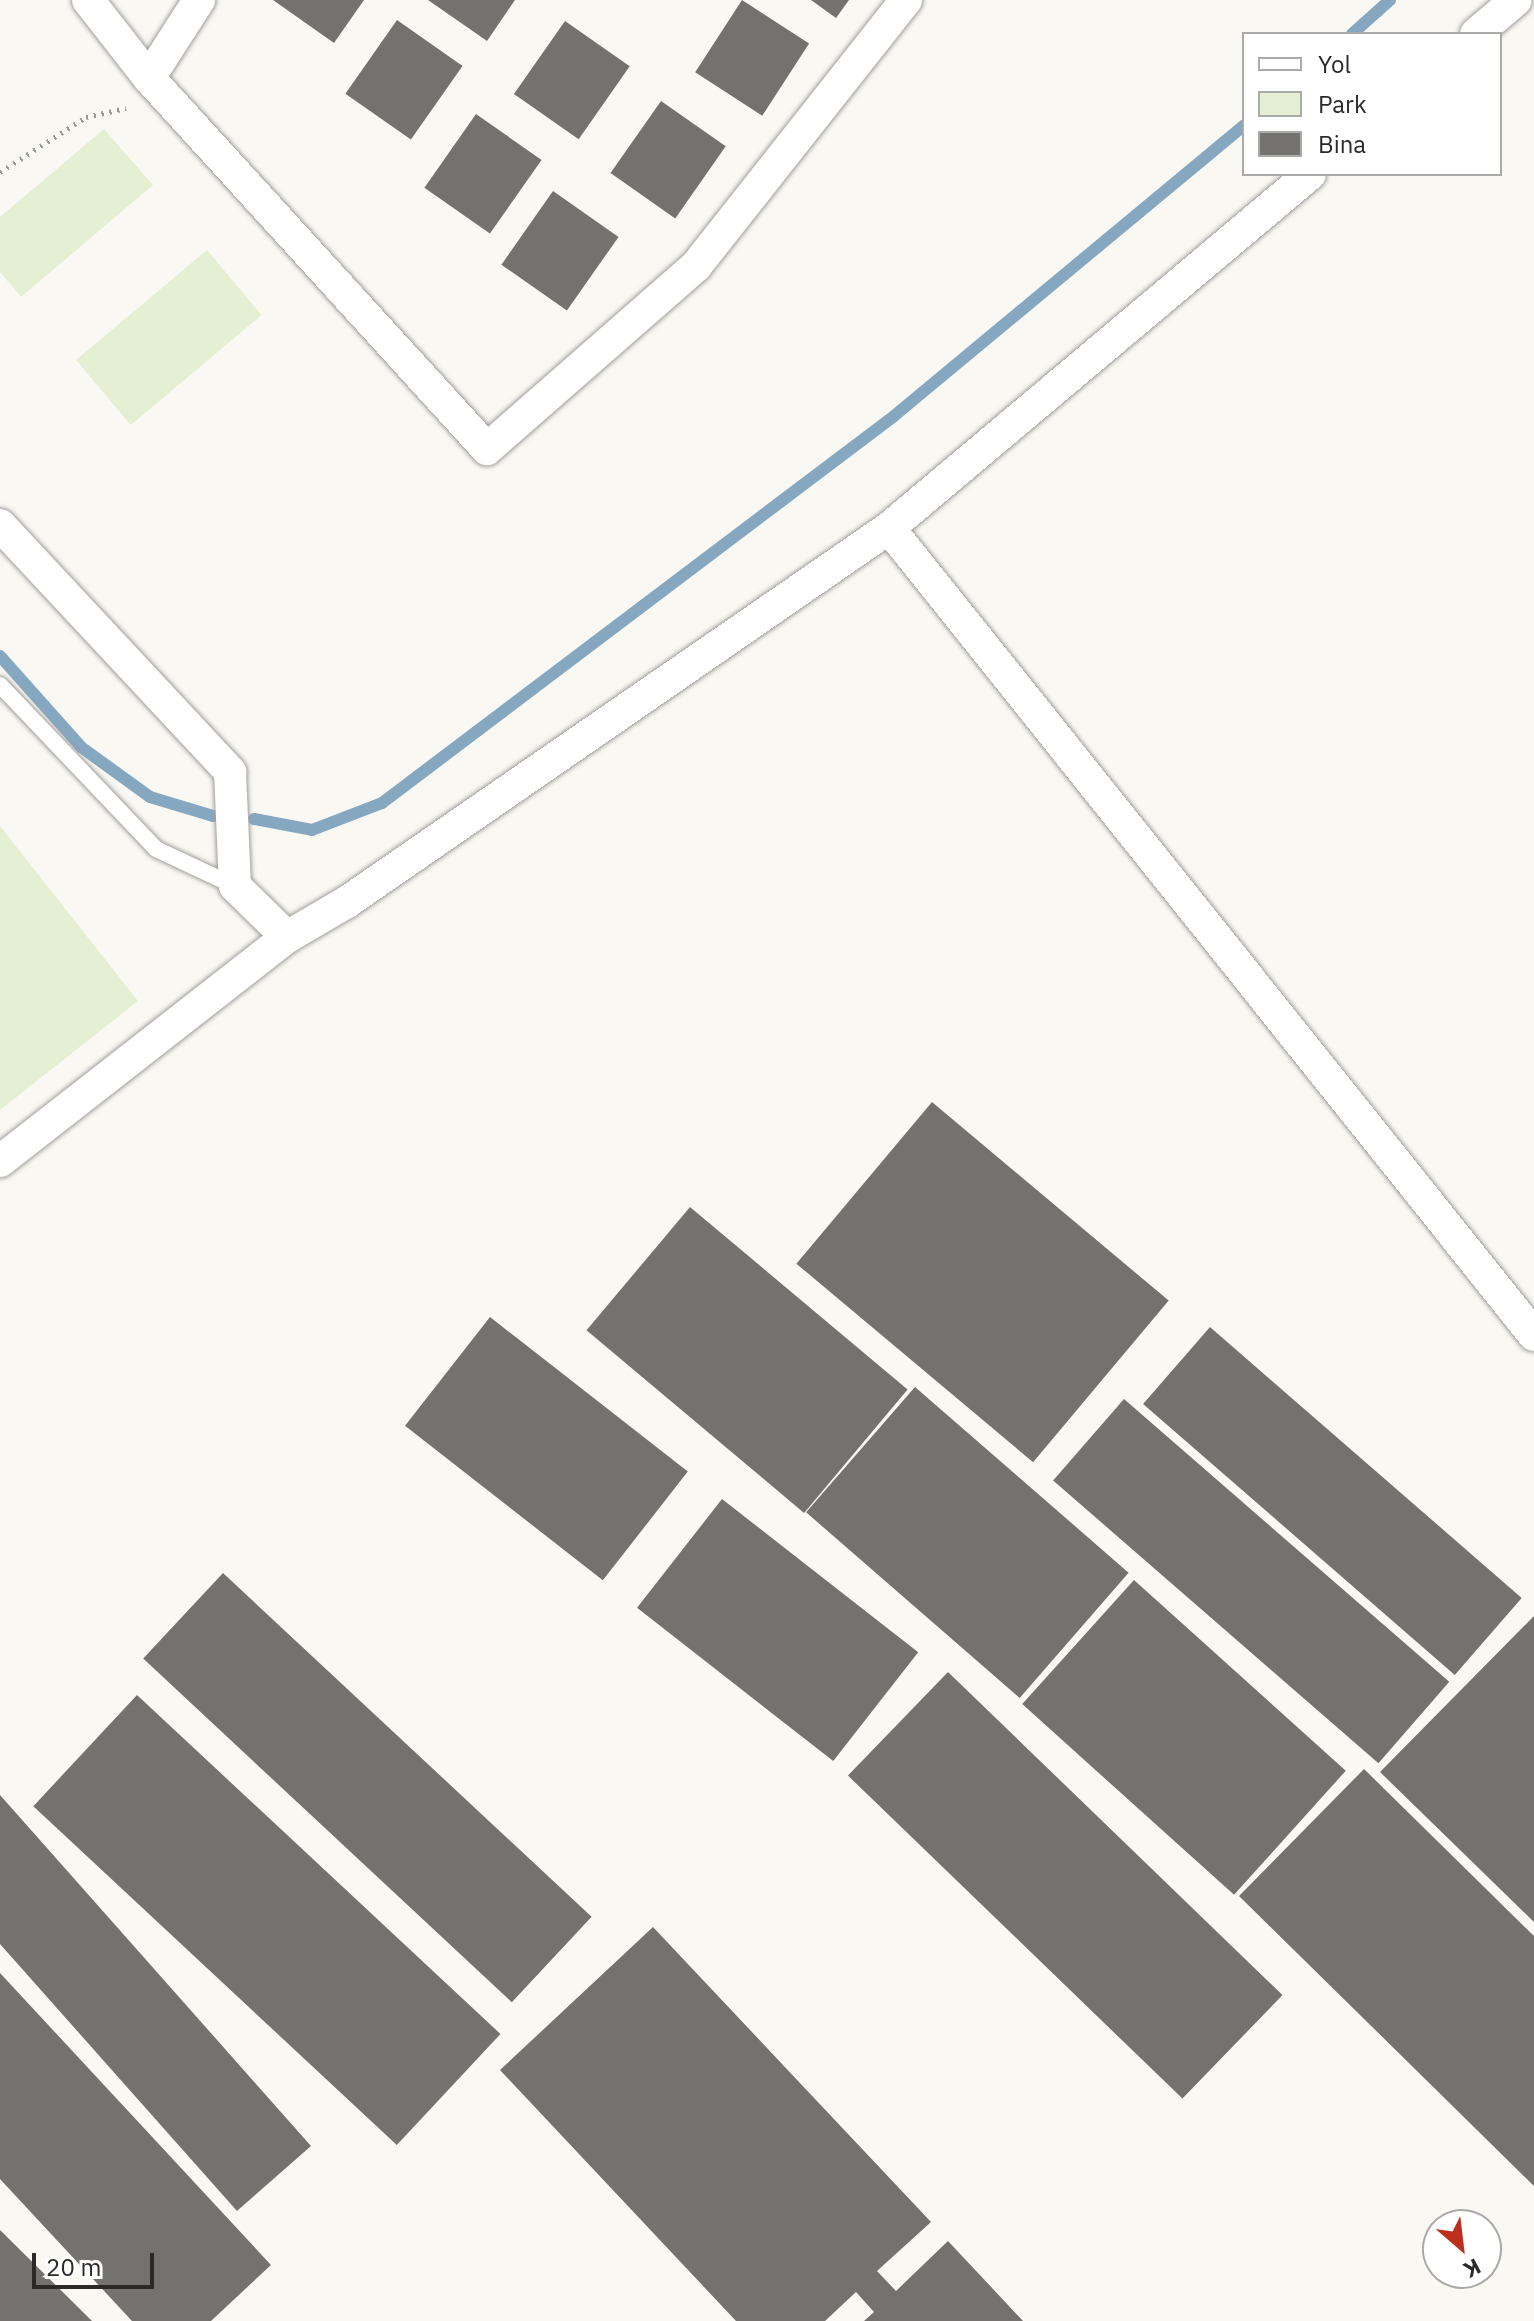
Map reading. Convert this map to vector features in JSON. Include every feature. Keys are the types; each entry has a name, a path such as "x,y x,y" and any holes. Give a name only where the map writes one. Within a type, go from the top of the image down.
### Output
{"street":[{"path":"88,0 158,88 487,449 696,266 906,0"},
{"path":"158,88 199,0"},
{"path":"1478,32 1516,0"},
{"path":"0,1161 287,937 347,902 889,528 1308,176"},
{"path":"0,525 230,772 235,886 287,937"},
{"path":"889,528 1534,1335"}],"lane":[{"path":"0,685 156,849 235,886"}],"path":[{"path":"0,172 86,117 158,88"}],"green space":[{"path":"104,129 153,185 21,297 0,272 0,217"},
{"path":"207,250 262,315 131,425 76,360"},
{"path":"0,826 138,1001 0,1110"}],"building":[{"path":"273,0 364,0 334,43"},
{"path":"428,0 515,0 487,41"},
{"path":"742,0 809,44 762,116 695,72"},
{"path":"811,0 849,0 836,18"},
{"path":"397,20 463,66 411,140 345,94"},
{"path":"565,21 630,66 579,139 514,94"},
{"path":"661,101 726,146 675,218 611,173"},
{"path":"476,114 542,160 490,234 424,188"},
{"path":"553,191 619,237 567,311 501,265"},
{"path":"932,1102 1169,1301 1033,1462 796,1264"},
{"path":"690,1207 908,1390 804,1513 587,1330"},
{"path":"490,1317 688,1472 603,1580 405,1426"},
{"path":"1210,1327 1522,1598 1455,1675 1143,1404"},
{"path":"915,1387 1129,1573 1020,1698 806,1512"},
{"path":"1124,1399 1449,1682 1378,1763 1053,1481"},
{"path":"722,1499 918,1652 833,1761 637,1608"},
{"path":"223,1573 592,1917 512,2002 143,1659"},
{"path":"1134,1580 1346,1771 1234,1895 1022,1704"},
{"path":"1534,1616 1534,1922 1380,1772"},
{"path":"948,1672 1282,1995 1182,2099 848,1776"},
{"path":"137,1695 500,2034 397,2145 33,1806"},
{"path":"1364,1769 1534,1936 1534,2186 1239,1896"},
{"path":"0,1795 311,2146 237,2211 0,1944"},
{"path":"653,1927 931,2222 877,2271 896,2291 948,2241 1023,2321 864,2321 874,2312 856,2292 825,2321 736,2321 500,2070"},
{"path":"0,1973 271,2265 211,2321 132,2321 0,2179"},
{"path":"0,2230 92,2321 0,2321"}],"waterway":[{"path":"1354,32 1390,0"},
{"path":"254,819 312,830 382,803 894,416 1242,127"},
{"path":"0,656 81,747 150,797 213,816"}]}
